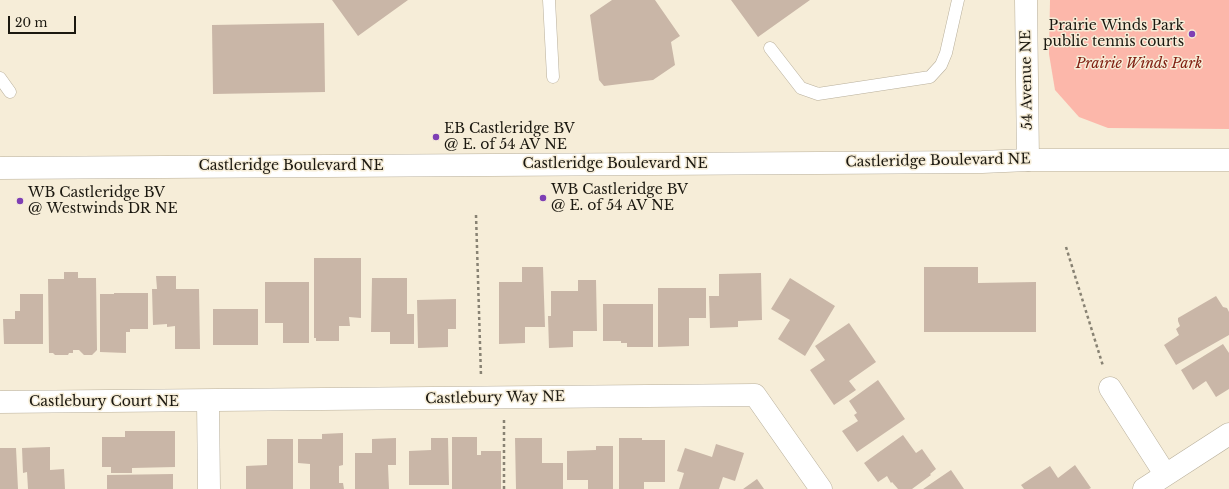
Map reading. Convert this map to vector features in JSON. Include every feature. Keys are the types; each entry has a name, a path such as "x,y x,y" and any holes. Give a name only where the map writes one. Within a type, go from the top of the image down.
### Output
{"street":[{"name":"54 Avenue NE","path":"1026,0 1028,160"},
{"name":"Castleridge Boulevard NE","path":"0,168 982,162 1028,160 1229,160"},
{"path":"1110,388 1165,474"},
{"name":"Castlebury Way NE","path":"208,401 755,395 821,489"},
{"path":"208,401 209,489"},
{"name":"Castlebury Court NE","path":"0,402 208,401"},
{"path":"1144,489 1229,434"}],"lane":[{"path":"549,0 553,77"},
{"path":"770,48 801,88 818,94 930,77 941,65 946,53 958,0"},
{"path":"0,78 10,92"}],"path":[{"path":"476,215 481,398"},
{"path":"1066,247 1110,388"},
{"path":"504,397 504,489"}],"green space":[{"name":"Prairie Winds Park","path":"1050,0 1229,0 1229,129 1108,128 1079,117 1055,90 1049,54"}],"building":[{"path":"332,0 408,0 358,36"},
{"path":"612,0 655,0 680,36 671,42 675,65 653,80 604,86 599,80 590,15"},
{"path":"731,0 810,0 758,37"},
{"path":"324,23 325,92 213,94 212,25"},
{"path":"314,258 361,258 361,318 349,317 350,326 339,326 339,341 316,341 316,338 314,338"},
{"path":"522,267 543,267 545,327 525,327 525,343 499,344 499,282 522,282"},
{"path":"924,267 978,267 978,283 1036,282 1036,332 924,332"},
{"path":"64,272 78,272 78,278 96,278 97,350 92,355 84,355 79,350 73,350 73,353 69,353 68,355 55,355 53,353 49,353 48,279 64,279"},
{"path":"761,273 762,320 738,321 738,327 710,328 709,296 719,296 719,274"},
{"path":"156,276 176,276 176,289 199,289 200,349 175,349 175,326 167,327 167,324 153,325 152,289 157,289"},
{"path":"372,278 407,278 407,314 414,314 414,344 390,344 390,332 371,332"},
{"path":"790,278 835,306 805,356 778,339 790,320 771,309"},
{"path":"578,280 596,280 597,331 573,331 573,347 549,348 548,316 551,316 551,291 578,291"},
{"path":"265,282 309,282 309,343 283,343 283,323 265,323"},
{"path":"658,288 706,288 706,318 689,318 689,346 658,347"},
{"path":"148,293 148,329 130,329 130,332 126,332 126,353 100,352 100,294"},
{"path":"20,294 43,294 43,344 4,344 3,319 15,319 15,311 20,311"},
{"path":"1216,296 1223,307 1227,308 1229,312 1229,335 1176,365 1164,345 1179,335 1176,329 1180,326 1178,318"},
{"path":"456,299 456,329 448,329 448,347 418,348 417,300"},
{"path":"603,304 653,304 653,347 627,347 627,343 621,343 621,341 603,341"},
{"path":"213,309 258,309 258,345 213,345"},
{"path":"849,323 876,362 849,381 856,390 834,405 810,370 825,360 815,346"},
{"path":"1223,344 1229,353 1229,389 1216,397 1206,381 1193,390 1181,370"},
{"path":"878,380 905,419 857,452 842,431 858,421 854,415 857,413 849,401"},
{"path":"125,431 175,431 175,467 132,468 132,473 111,473 111,467 102,467 102,437 125,437"},
{"path":"343,433 343,465 339,466 339,483 343,483 344,489 310,489 310,464 298,463 298,439 322,439 322,434"},
{"path":"903,435 916,453 922,449 936,469 930,474 931,475 912,489 898,489 892,482 891,483 887,476 878,482 864,463"},
{"path":"452,437 477,437 477,455 481,455 481,451 501,451 501,489 452,489"},
{"path":"396,438 396,465 388,465 389,489 355,489 355,453 372,453 372,439"},
{"path":"431,438 448,438 449,485 409,485 409,451 431,450"},
{"path":"515,438 542,438 542,463 563,463 563,489 516,489"},
{"path":"619,438 665,440 665,482 644,482 644,489 619,489"},
{"path":"267,439 293,439 293,489 246,489 246,466 267,465"},
{"path":"716,444 744,453 735,481 723,477 719,489 679,489 684,473 677,471 685,448 712,457"},
{"path":"596,446 613,446 613,489 588,489 588,480 567,480 567,451 596,450"},
{"path":"50,447 50,470 64,469 65,489 28,489 27,472 23,473 22,448"},
{"path":"0,448 16,448 18,489 0,489"},
{"path":"1075,465 1091,488 1024,489 1021,485 1050,466 1058,478"},
{"path":"951,470 964,489 923,489"},
{"path":"173,474 173,489 107,489 107,475"},
{"path":"757,479 764,489 743,489"}],"place":[{"name":"Prairie Winds Park public tennis courts","path":"1192,34"},
{"name":"EB Castleridge BV @ E. of 54 AV NE","path":"436,137"},
{"name":"WB Castleridge BV @ E. of 54 AV NE","path":"543,198"},
{"name":"WB Castleridge BV @ Westwinds DR NE","path":"20,201"}]}
